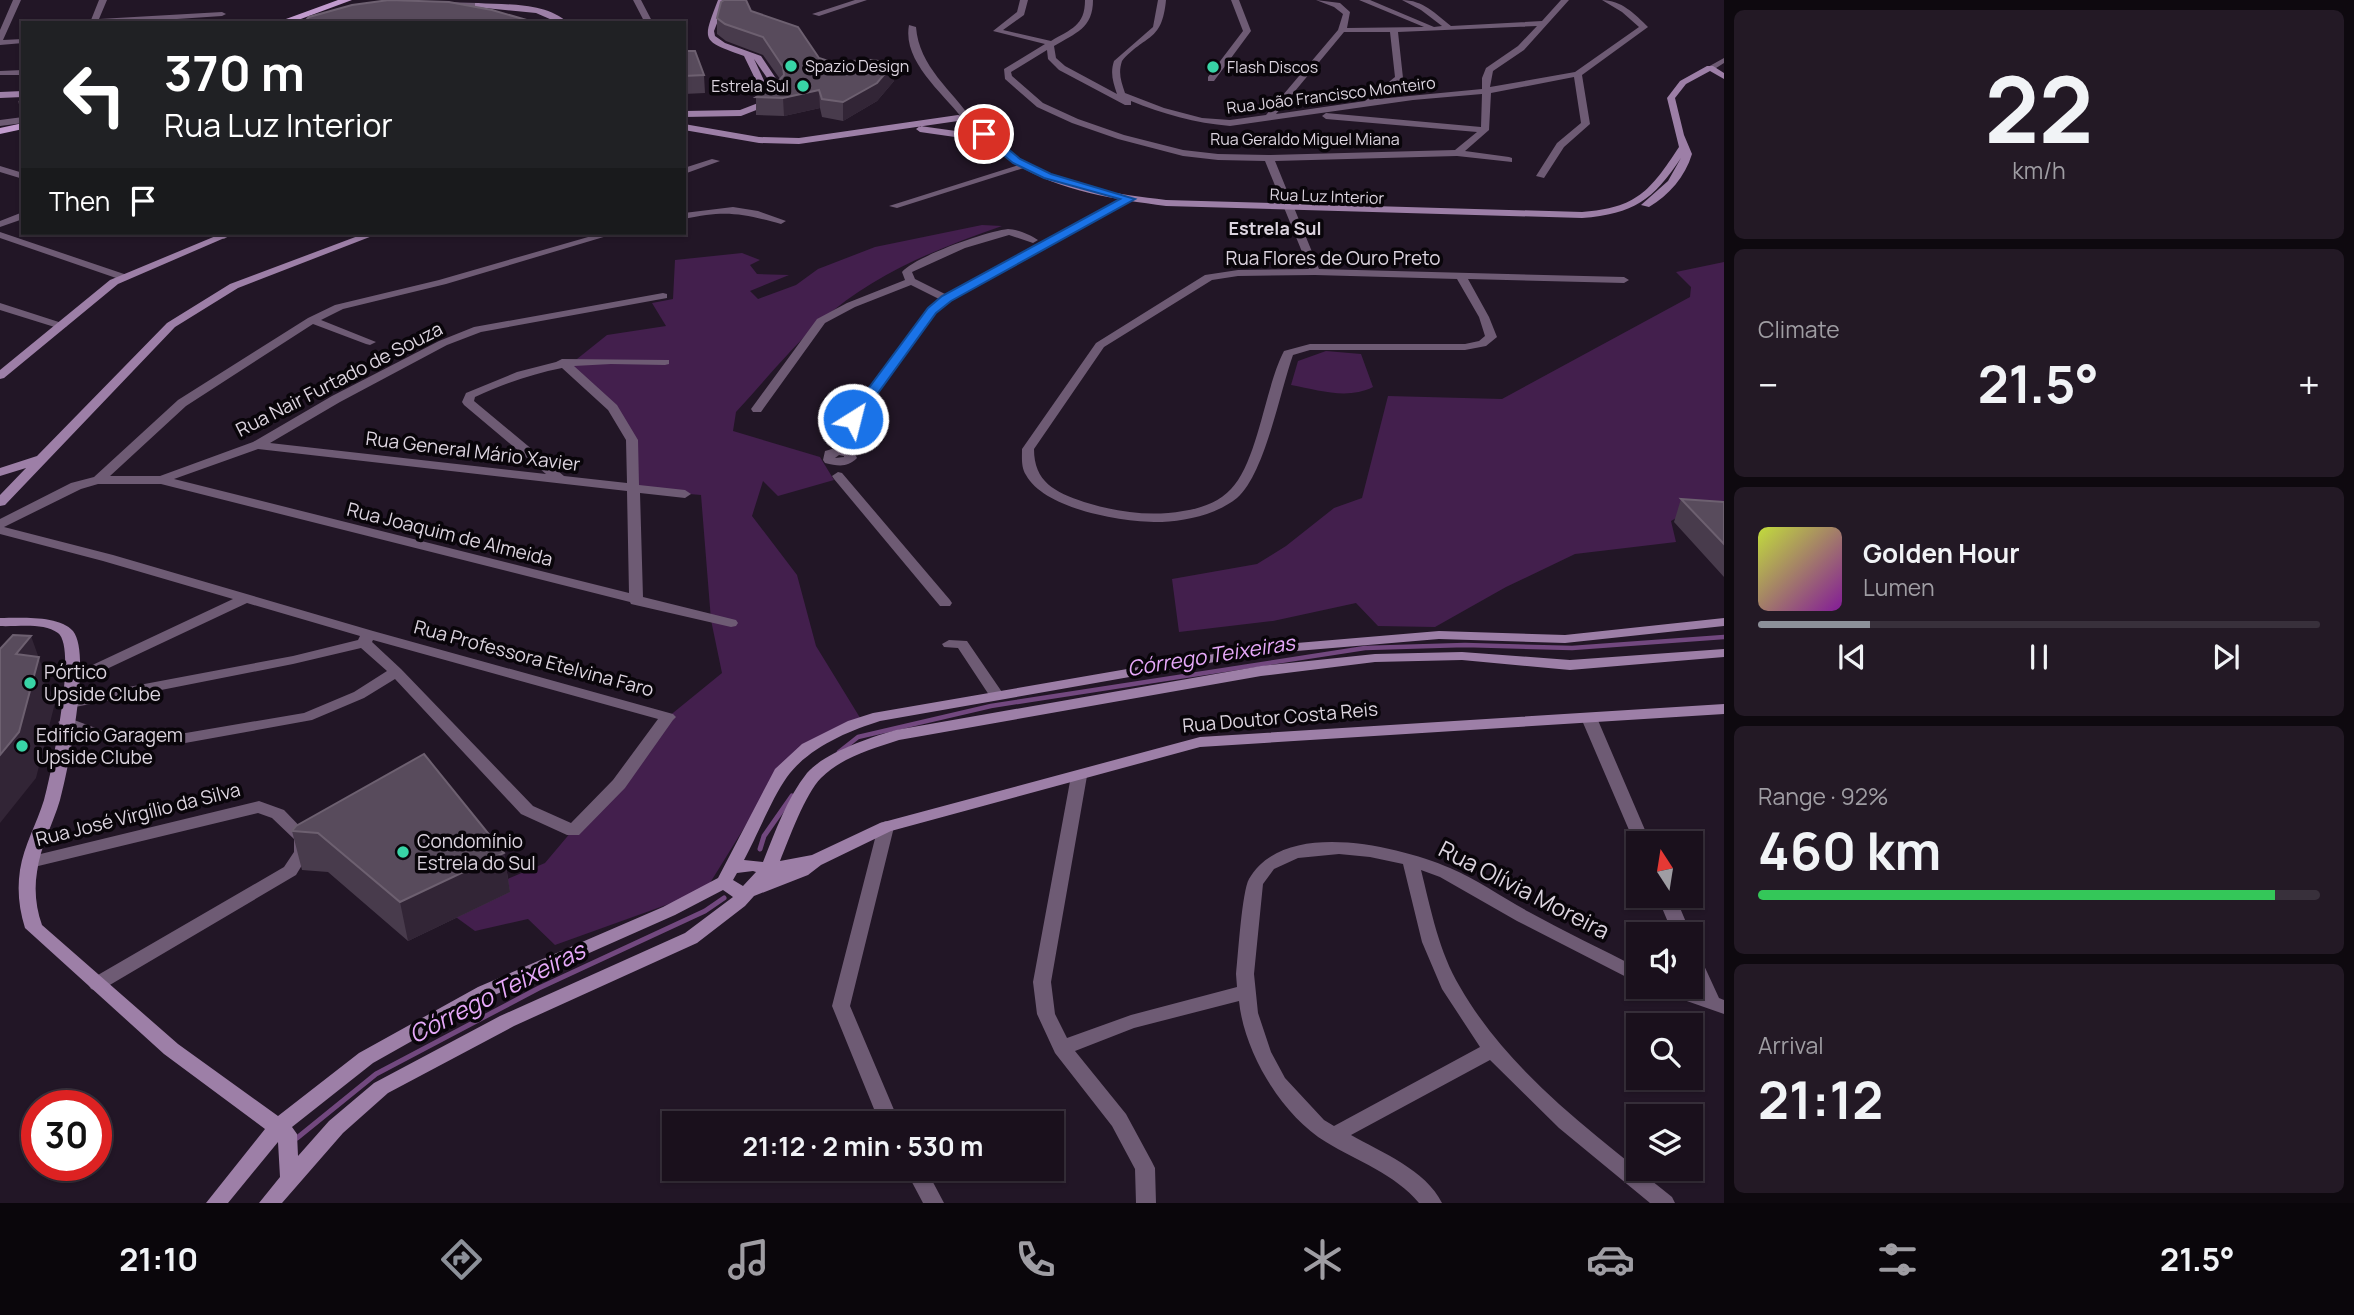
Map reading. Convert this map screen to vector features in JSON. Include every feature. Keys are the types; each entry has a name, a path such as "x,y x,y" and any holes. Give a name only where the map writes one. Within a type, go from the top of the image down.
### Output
{"main road":[{"path":"286,21 347,0"},
{"path":"303,21 363,0"},
{"path":"0,124 21,120"},
{"path":"0,131 21,126"}],"street":[{"path":"0,41 10,27 10,16 17,0"},
{"path":"94,21 103,0"},
{"path":"478,5 489,0"},
{"path":"637,0 648,21"},
{"path":"722,0 710,35 717,42 761,61 777,89"},
{"path":"816,14 863,0"},
{"path":"1024,0 1021,13 996,31 1050,43 1081,26 1089,13 1089,0"},
{"name":"Rua João Francisco Monteiro","path":"1162,0 1155,29 1122,56 1114,67 1114,77 1121,94 1174,115 1212,123 1230,124 1366,104 1485,91 1578,74"},
{"path":"1211,79 1247,31 1235,0"},
{"path":"1269,117 1342,30 1347,15 1337,5 1320,0"},
{"path":"1363,0 1437,29"},
{"path":"1406,0 1424,8 1449,28"},
{"path":"1457,153 1485,130 1485,91 1489,70 1521,48 1565,0"},
{"path":"1541,176 1560,145 1586,124 1578,74 1644,27 1625,10 1606,0"},
{"path":"436,4 478,5 540,12 558,17 562,21"},
{"path":"718,15 726,9"},
{"path":"110,21 222,14"},
{"path":"0,17 10,16"},
{"path":"1342,30 1437,29 1544,23"},
{"path":"912,27 911,37 922,61 970,122"},
{"path":"1366,104 1399,78 1401,69 1394,42 1394,30"},
{"path":"0,41 21,41"},
{"path":"1050,43 1052,59 1062,68 1105,93 1128,103 1142,103"},
{"name":"Rua Geraldo Miguel Miana","path":"1050,43 1007,71 1008,77 1040,105 1075,121 1148,145 1218,157 1457,153 1510,160"},
{"path":"737,50 751,60 764,89"},
{"path":"1710,68 1724,60"},
{"path":"1710,68 1724,76"},
{"name":"Rua Luz Interior","path":"948,131 986,144 1043,179 1159,207 1578,219 1613,216 1637,210 1651,202 1687,154 1683,148 1671,97 1684,79 1710,68"},
{"path":"0,73 21,72"},
{"path":"686,113 735,109 750,104 764,89 777,89"},
{"path":"686,113 741,113 770,102 777,89"},
{"path":"0,93 21,92"},
{"path":"948,131 937,126 944,119 963,111"},
{"path":"1301,113 1485,130"},
{"path":"686,127 779,142 813,140 944,119 970,122"},
{"path":"887,127 948,131 963,130 970,122"},
{"name":"Rua Luz Interior","path":"970,122 1021,167"},
{"path":"1269,158 1315,272"},
{"path":"686,170 715,161"},
{"path":"894,206 1021,167"},
{"path":"0,169 21,175"},
{"path":"829,458 837,440 932,310 947,299 1126,201"},
{"path":"686,216 739,209 751,210 780,220"},
{"path":"0,224 21,216"},
{"path":"947,299 911,281 907,272 912,267 961,246 1009,232 1033,240"},
{"path":"0,235 123,277"},
{"path":"0,376 123,277 221,235"},
{"path":"0,502 171,325 234,286 370,235"},
{"path":"98,480 182,403 312,320 339,307 442,282 596,235"},
{"name":"Rua Flores de Ouro Preto","path":"1461,276 1484,317 1491,337 1482,344 1465,347 1317,347 1288,353 1248,474 1237,492 1208,509 1159,518 1135,515 1069,501 1046,490 1033,478 1027,464 1028,449 1100,345 1209,277 1238,273 1315,272 1624,280"},
{"path":"757,409 821,321 851,305 911,281"},
{"name":"Rua Nair Furtado de Souza","path":"0,524 76,486 98,480 161,481 257,444 443,343 478,329 663,296"},
{"path":"0,306 61,326"},
{"path":"312,320 370,342"},
{"path":"563,481 468,402 470,395 498,381 562,362 665,362"},
{"path":"562,362 613,408 632,439 636,601"},
{"path":"837,440 849,456"},
{"name":"Rua General Mário Xavier","path":"257,444 685,494"},
{"path":"0,472 26,465 44,456"},
{"path":"829,458 838,463 849,456"},
{"path":"838,476 849,456"},
{"path":"829,458 838,476 946,603"},
{"name":"Rua Joaquim de Almeida","path":"161,481 731,623"},
{"name":"Rua Professora Etelvina Faro","path":"0,530 244,598 366,639 668,717 619,785 573,831 527,810 366,639"},
{"path":"74,680 244,598"},
{"path":"0,622 52,625 66,633 73,643 74,680 52,799 30,862 26,907 34,928 171,1049 287,1134 290,1178"},
{"path":"216,1203 277,1128 366,1058 484,992 669,911 729,874 781,773 808,748 852,724 878,716 1260,650 1439,635 1565,639 1724,622"},
{"path":"70,703 293,660 366,639"},
{"path":"949,644 962,644 996,695"},
{"path":"270,1203 336,1127 380,1088 506,1021 691,938 748,892 768,869 790,817 814,775 846,753 896,735 1261,671 1375,658 1462,656 1570,665 1724,653"},
{"path":"66,722 98,735 174,740 307,717 359,695 396,672"},
{"name":"Rua Doutor Costa Reis","path":"748,892 802,872 815,861 886,827 1079,776 1165,750 1212,741 1724,709"},
{"path":"1590,718 1638,831"},
{"path":"1079,776 1042,982 1046,1014 1062,1048 1119,1120 1145,1168 1146,1203"},
{"name":"Rua José Virgílio da Silva","path":"30,862 259,807 278,814 302,837 302,852 290,871 97,984"},
{"path":"884,1111 841,1006 886,827"},
{"name":"Rua Olívia Moreira","path":"1432,1203 1420,1189 1395,1170 1317,1126 1278,1083 1262,1052 1245,992 1255,883 1268,865 1295,852 1339,848 1370,851 1410,860 1446,873 1523,917 1626,970"},
{"path":"1410,860 1436,954 1451,989 1492,1050 1566,1122 1665,1203"},
{"name":"Rua Doutor Costa Reis","path":"729,874 752,865 768,869 815,861"},
{"path":"729,874 737,892 748,892"},
{"path":"1703,977 1718,1004"},
{"path":"1062,1048 1131,1022 1245,992"},
{"path":"1332,1136 1492,1050"},
{"path":"922,1181 934,1203"}],"shaded area":[{"path":"982,225 1002,226 906,264 841,304 799,343 736,412 733,431 820,457 834,480 778,496 763,481 752,516 797,575 816,646 862,721 783,765 705,891 555,945 528,919 475,931 442,907 545,863 668,717 722,673 711,620 701,495 632,489 632,439 613,408 567,367 607,335 666,326 652,303 673,299 675,260 742,253 760,260 750,265 757,274 789,275 750,291 758,299 796,285 818,269 875,247"},
{"path":"1724,262 1724,516 1683,514 1671,521 1676,542 1575,554 1506,587 1435,627 1378,626 1356,603 1273,621 1179,632 1172,579 1257,564 1286,546 1334,508 1362,498 1388,396 1502,399 1690,297 1691,287 1676,272"},
{"path":"1326,351 1361,354 1373,387 1343,393 1291,385 1298,361"}],"building":[{"path":"389,0 449,2 530,21 305,21 309,17 352,5"},
{"path":"724,0 746,0 751,11 798,27 819,58 831,62 871,60 894,63 877,83 843,102 822,99 819,90 783,98 756,97 774,86 784,75 783,67 763,37 725,24 717,18"},
{"path":"686,51 695,51 704,75 686,76"},
{"path":"1681,499 1724,502 1724,544"},
{"path":"13,635 31,636 16,654 39,657 19,732 0,755 0,649"},
{"path":"424,754 504,853 400,902 318,833 292,831 296,826"}],"waterway":[{"name":"Córrego Teixeiras","path":"839,752 858,737 991,706 1365,648 1465,645 1572,648 1724,637"},
{"name":"Córrego Teixeiras","path":"760,849 764,836 792,796"},
{"name":"Córrego Teixeiras","path":"297,1138 376,1074 539,988 705,911 724,898"}],"place":[{"name":"Spazio Design","path":"791,66"},
{"name":"Flash Discos","path":"1213,67"},
{"name":"Estrela Sul","path":"803,86"},
{"name":"Pórtico Upside Clube","path":"30,683"},
{"name":"Edifício Garagem Upside Clube","path":"22,746"},
{"name":"Condomínio Estrela do Sul","path":"403,852"}],"district":[{"name":"Estrela Sul","path":"1275,229"}],"route":[{"path":"853,419 932,310 947,299 1130,199 1047,176 1017,161 984,134"}]}
